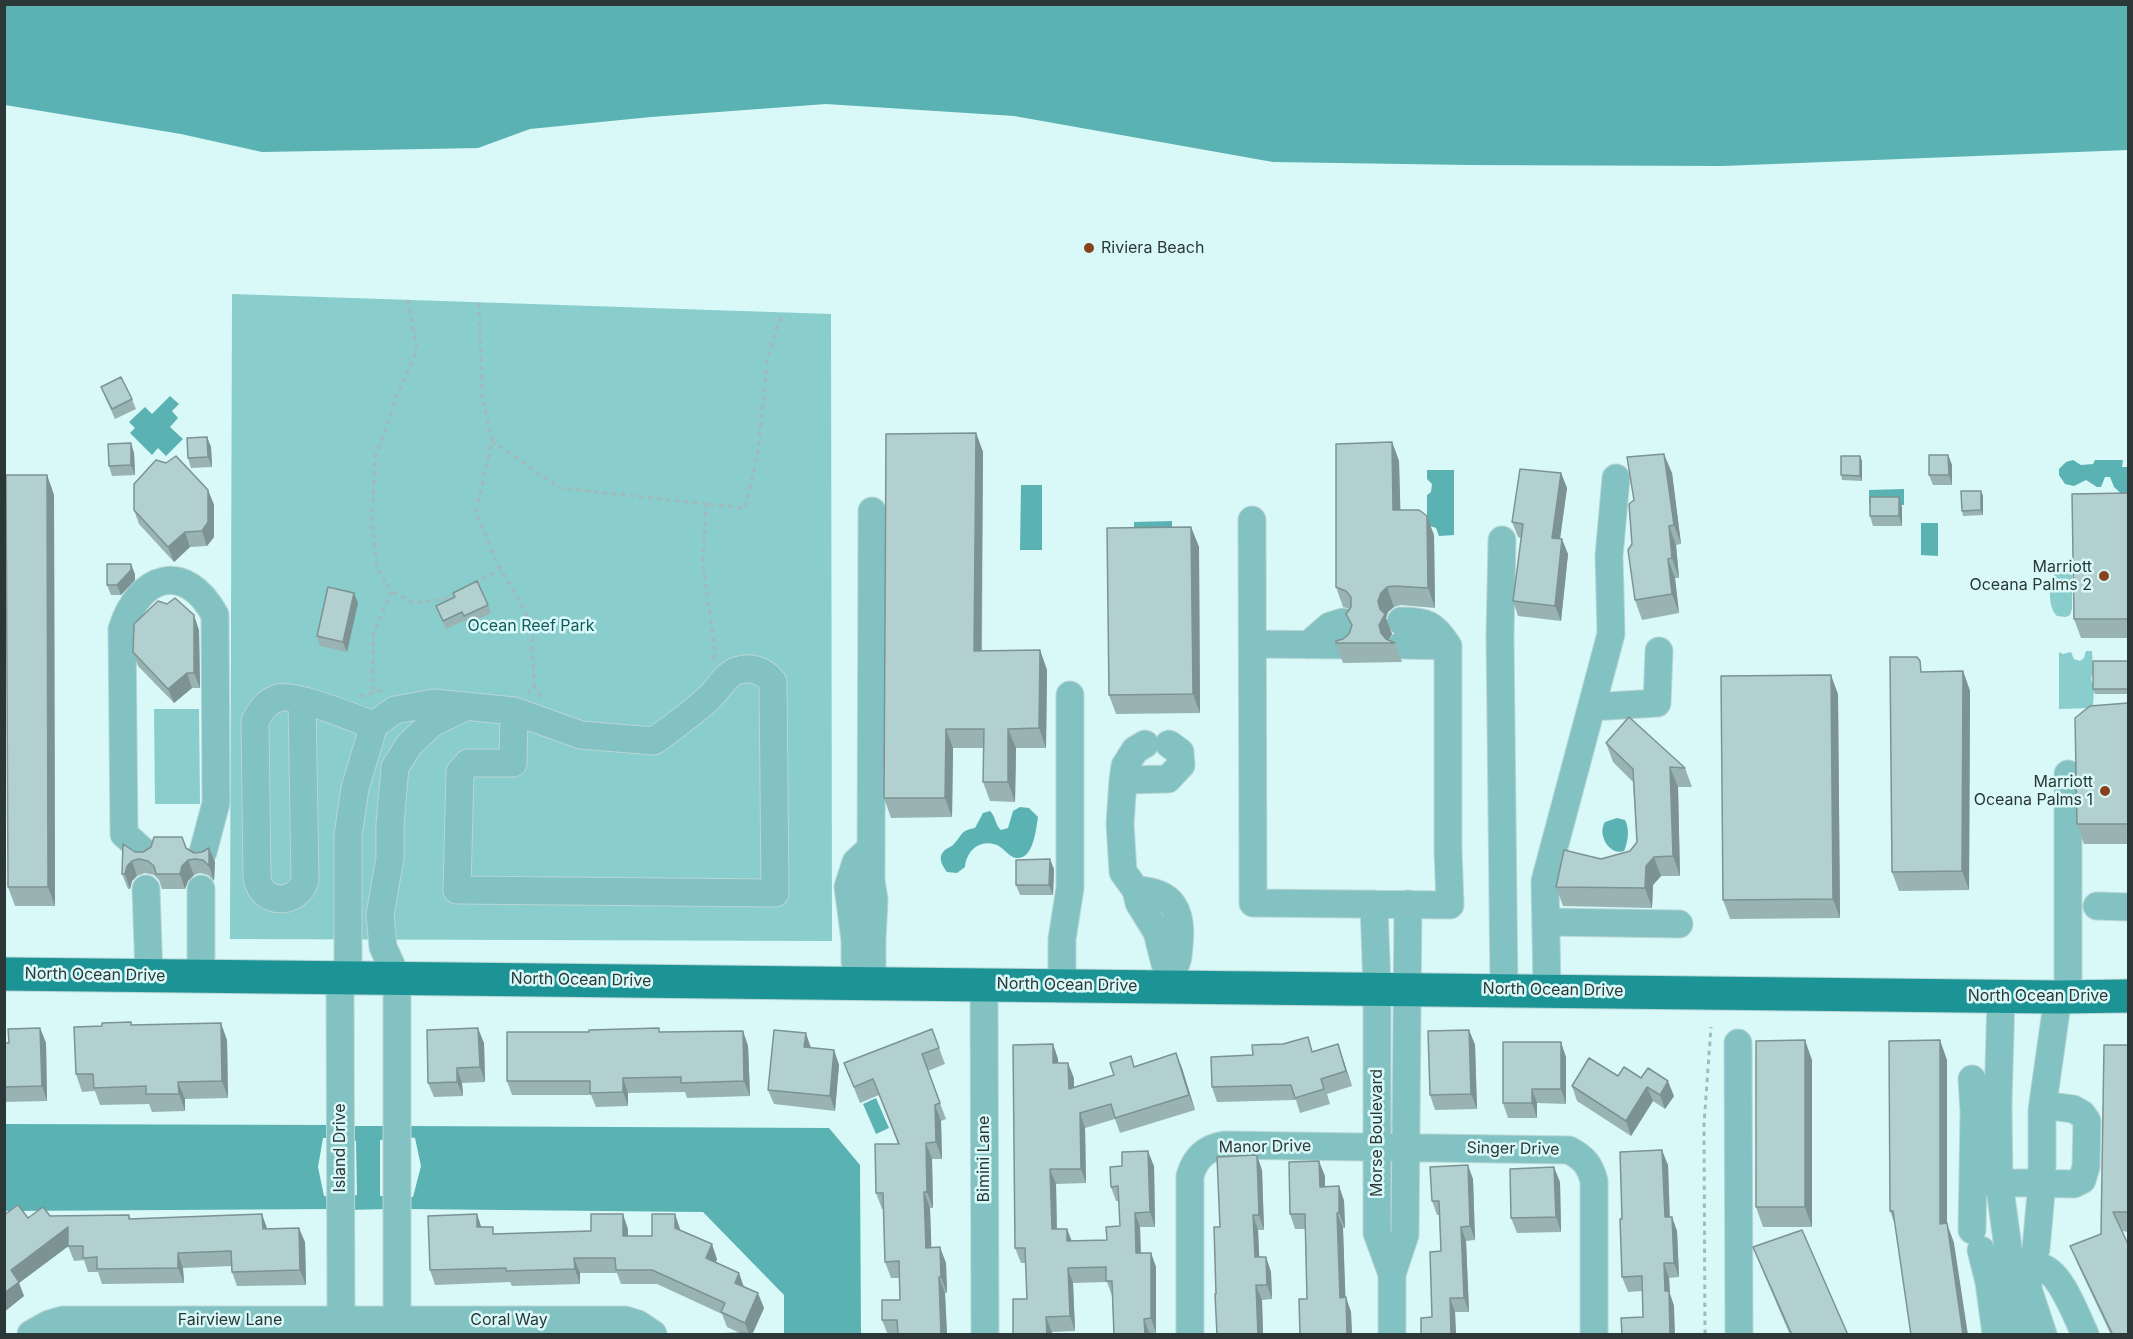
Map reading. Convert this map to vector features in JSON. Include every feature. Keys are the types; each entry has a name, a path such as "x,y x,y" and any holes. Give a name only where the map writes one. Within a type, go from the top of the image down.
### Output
{"main road":[{"name":"North Ocean Drive","path":"4,974 1062,985 1171,979 1392,989 2128,996"}],"street":[{"path":"1547,990 1545,881 1611,634 1610,556 1616,478"},
{"path":"863,983 872,940 874,900 871,880 872,511"},
{"path":"1252,520 1253,903 1450,905 1448,646 1402,633"},
{"path":"1502,540 1500,635 1504,990"},
{"path":"144,852 124,834 122,629 127,613 146,588 165,580 179,581 192,586 206,599 215,615 216,803 203,852"},
{"path":"1253,644 1308,645 1343,633"},
{"path":"1592,707 1657,703 1659,651"},
{"path":"302,700 305,880 298,894 276,898 263,894 257,878 255,721 268,702 281,697 302,700 374,725 395,710 434,703 467,706 514,711 581,735 654,741 709,698 734,672 751,668 767,674 773,682 775,893 457,890 461,768 468,763 513,763 514,711"},
{"path":"1062,985 1062,939 1070,888 1070,695"},
{"path":"397,1320 397,978 382,947 380,915 390,858 390,824 395,767 409,745 432,723 467,706"},
{"name":"Island Drive","path":"341,1320 340,977 348,963 348,835 355,788 374,725"},
{"path":"1123,780 1168,778 1181,765 1180,752 1157,744 1135,750 1125,766 1123,780 1120,824 1123,872 1136,890 1138,903 1168,925 1165,964 1171,979"},
{"path":"1996,1335 2010,1273 2036,1249 2042,1182 2043,1105 2063,996 2068,774"},
{"path":"146,889 149,975"},
{"path":"201,889 201,976"},
{"path":"1374,904 1392,989"},
{"path":"1392,989 1408,904"},
{"path":"2097,906 2128,907"},
{"path":"1546,922 1679,924"},
{"name":"Bimini Lane","path":"984,984 985,1335"},
{"name":"Morse Boulevard","path":"1392,989 1376,1147 1377,1233 1392,1274"},
{"name":"Morse Boulevard","path":"1392,989 1405,1148 1405,1235 1392,1274 1392,1335"},
{"path":"2001,996 1986,1108 1986,1182 1976,1240 2028,1289 2043,1335"},
{"path":"1738,1043 1739,1335"},
{"path":"1972,1079 1986,1108"},
{"path":"1986,1182 2074,1184 2082,1180 2086,1167 2087,1120 2073,1109 2043,1105"},
{"name":"Manor Drive","path":"1190,1335 1190,1176 1194,1163 1211,1148 1224,1145 1405,1148"},
{"name":"Singer Drive","path":"1405,1148 1569,1150 1582,1156 1591,1168 1594,1181 1594,1335"},
{"path":"1986,1182 2010,1273 2010,1294 2023,1335"},
{"path":"2010,1273 2037,1266 2048,1269 2056,1276 2085,1335"},
{"name":"Fairview Lane","path":"31,1335 49,1324 63,1320 231,1327 341,1320 397,1320"},
{"name":"Coral Way","path":"397,1320 452,1327 625,1320 638,1324 653,1335"}],"path":[{"path":"408,300 417,350 396,398 375,458 372,520 377,568 391,591 414,603 448,598 457,593"},
{"path":"479,303 482,396 492,441 476,512 501,569 532,622 534,685 514,711"},
{"path":"492,441 560,488 746,508 757,458 768,356 782,313"},
{"path":"706,503 703,565 715,650 709,698"},
{"path":"474,583 501,569"},
{"path":"373,691 373,635 391,591"},
{"path":"1705,1335 1704,1124 1711,1027"}],"green space":[{"name":"Ocean Reef Park","path":"232,294 831,314 832,941 230,939"},
{"path":"2066,569 2072,575 2072,609 2070,615 2066,617 2057,616 2054,612 2050,593 2055,574 2058,570"},
{"path":"2086,651 2092,651 2093,708 2059,709 2059,652 2063,654 2071,652 2074,659 2080,661 2084,658"},
{"path":"154,709 199,709 200,804 155,804"}],"shaded area":[{"path":"4,5 2128,5 2128,150 1723,166 1273,162 1014,116 826,104 530,129 478,148 262,152 181,134 5,105"},
{"path":"170,396 179,404 172,411 178,418 170,427 183,439 166,456 158,448 152,455 130,433 135,428 129,422 145,407 152,414"},
{"path":"2073,460 2081,465 2093,464 2095,460 2123,460 2122,467 2128,467 2128,500 2114,487 2110,477 2105,477 2101,487 2086,480 2074,486 2065,484 2059,475 2059,469 2066,462"},
{"path":"1427,470 1454,470 1454,535 1439,536 1436,528 1427,525 1427,495 1431,492 1432,484 1427,479"},
{"path":"1021,485 1042,485 1042,550 1020,550"},
{"path":"1904,489 1904,505 1869,505 1869,490"},
{"path":"1172,521 1172,535 1134,536 1134,522"},
{"path":"1921,523 1938,523 1938,556 1921,555"},
{"path":"1020,807 1029,808 1038,817 1033,842 1027,854 1016,858 997,845 985,843 971,852 965,867 957,873 947,872 943,867 941,855 964,832 975,828 983,813 990,811 1001,830 1008,828 1013,811"},
{"path":"1617,818 1625,820 1628,827 1624,851 1619,852 1609,847 1602,832 1605,822"},
{"path":"876,1098 889,1128 876,1134 863,1104"},
{"path":"4,1124 332,1125 332,1138 323,1138 318,1167 324,1196 332,1197 332,1209 5,1211"},
{"path":"349,1126 390,1126 390,1139 380,1140 380,1196 389,1196 389,1209 348,1210 348,1196 357,1195 356,1141 349,1140"},
{"path":"406,1126 829,1128 860,1165 861,1334 784,1334 784,1295 703,1212 406,1209 406,1197 413,1197 421,1166 415,1138 407,1137"}],"building":[{"path":"121,377 132,399 112,409 101,387"},
{"path":"976,433 974,651 1040,650 1039,728 1008,729 1008,782 983,782 984,729 946,729 945,798 884,798 886,434"},
{"path":"207,437 208,457 188,458 187,438"},
{"path":"1392,442 1393,510 1419,510 1427,516 1428,588 1394,586 1387,587 1381,593 1378,601 1380,609 1385,614 1379,625 1381,633 1386,639 1395,643 1336,643 1349,634 1352,625 1346,614 1351,607 1351,597 1346,591 1336,587 1336,444"},
{"path":"131,443 131,465 109,466 108,444"},
{"path":"1664,454 1674,525 1669,526 1672,558 1668,559 1672,594 1635,600 1628,550 1632,544 1629,504 1634,500 1627,457"},
{"path":"1929,455 1948,455 1949,475 1929,475"},
{"path":"176,456 208,490 208,522 202,531 185,532 168,547 134,510 134,484 156,460 166,463"},
{"path":"1841,456 1860,456 1860,476 1841,475"},
{"path":"1520,469 1561,473 1552,538 1562,539 1555,606 1513,601 1523,524 1512,522"},
{"path":"6,475 47,475 48,887 8,887"},
{"path":"1961,491 1981,491 1981,510 1962,511"},
{"name":"Marriott Oceana Palms 2","path":"2128,493 2128,619 2074,619 2072,494"},
{"path":"1870,497 1899,497 1899,516 1870,516"},
{"path":"1191,527 1193,694 1109,695 1107,528"},
{"path":"107,564 131,564 131,570 117,585 107,585"},
{"path":"477,581 488,605 464,616 462,612 443,621 436,606 455,597 453,593"},
{"path":"328,587 354,593 343,642 317,636"},
{"path":"175,598 194,615 194,673 187,673 168,689 133,652 134,624 158,601 167,604"},
{"path":"1890,657 1917,657 1920,661 1921,672 1963,671 1962,871 1892,872"},
{"path":"2093,661 2128,661 2128,689 2093,689"},
{"path":"1831,675 1833,899 1723,900 1721,676"},
{"name":"Marriott Oceana Palms 1","path":"2128,703 2128,824 2077,824 2075,718 2090,706"},
{"path":"1629,717 1685,768 1670,767 1673,856 1654,857 1646,866 1645,888 1556,887 1564,850 1601,859 1630,851 1637,842 1633,769 1606,743"},
{"path":"154,837 182,837 186,848 194,853 209,848 209,866 203,860 188,860 182,866 180,874 156,874 154,866 148,861 139,859 132,861 127,866 125,874 122,874 123,844 135,852 143,852 151,847"},
{"path":"1050,859 1049,885 1016,885 1016,860"},
{"path":"131,1022 131,1025 221,1023 222,1081 178,1082 179,1094 146,1094 146,1086 94,1088 93,1074 76,1074 74,1027"},
{"path":"40,1028 42,1086 4,1087 4,1043 9,1043 8,1029"},
{"path":"478,1028 480,1067 457,1068 457,1082 428,1083 427,1030"},
{"path":"659,1028 659,1032 743,1031 744,1081 681,1083 681,1077 623,1078 623,1092 590,1093 590,1081 507,1081 507,1032 589,1032 589,1030"},
{"path":"932,1029 939,1048 922,1054 940,1103 935,1105 936,1142 926,1143 927,1192 924,1192 926,1248 940,1247 941,1335 898,1335 897,1320 882,1320 882,1300 900,1300 899,1261 885,1262 883,1193 876,1193 875,1144 899,1144 873,1079 854,1087 844,1063"},
{"path":"774,1030 806,1033 804,1047 834,1050 830,1096 768,1090"},
{"path":"1469,1030 1471,1094 1430,1095 1428,1031"},
{"path":"1308,1037 1312,1052 1338,1044 1346,1071 1321,1079 1324,1089 1295,1098 1291,1085 1212,1087 1211,1057 1253,1055 1252,1045 1283,1044"},
{"path":"1805,1040 1805,1207 1756,1207 1756,1041"},
{"path":"1940,1040 1940,1224 1947,1223 1963,1335 1911,1335 1893,1211 1890,1211 1889,1041"},
{"path":"1503,1042 1561,1042 1561,1089 1532,1089 1532,1103 1503,1103"},
{"path":"1053,1044 1053,1063 1068,1063 1069,1089 1114,1075 1110,1063 1131,1056 1134,1067 1176,1053 1189,1095 1115,1118 1111,1104 1080,1113 1081,1169 1050,1169 1052,1229 1067,1229 1067,1241 1107,1240 1106,1227 1120,1226 1118,1186 1111,1187 1110,1167 1122,1166 1122,1152 1148,1151 1150,1212 1135,1213 1136,1253 1151,1253 1151,1318 1144,1319 1145,1335 1114,1335 1112,1281 1106,1281 1106,1267 1068,1268 1070,1316 1046,1317 1047,1335 1013,1335 1013,1299 1027,1299 1025,1248 1015,1248 1013,1045"},
{"path":"2104,1045 2128,1045 2128,1212 2113,1212 2128,1244 2128,1335 2113,1335 2070,1246 2101,1234"},
{"path":"1589,1058 1618,1076 1624,1067 1641,1078 1648,1068 1668,1081 1660,1095 1647,1087 1626,1121 1572,1086"},
{"path":"1662,1150 1665,1217 1672,1217 1674,1263 1664,1263 1665,1291 1669,1291 1670,1335 1622,1335 1621,1318 1643,1317 1642,1276 1622,1277 1620,1152"},
{"path":"1257,1155 1259,1215 1253,1215 1255,1257 1266,1257 1267,1285 1256,1285 1258,1335 1217,1335 1214,1227 1220,1227 1217,1157"},
{"path":"1319,1161 1320,1187 1339,1186 1339,1213 1337,1213 1340,1298 1346,1297 1347,1335 1300,1335 1299,1299 1307,1299 1305,1214 1290,1214 1289,1162"},
{"path":"1468,1165 1470,1226 1461,1227 1464,1298 1450,1298 1451,1335 1421,1335 1421,1318 1432,1317 1430,1252 1441,1251 1439,1201 1432,1201 1430,1167"},
{"path":"1554,1167 1556,1217 1511,1218 1510,1169"},
{"path":"18,1205 28,1218 43,1207 50,1216 129,1215 129,1219 262,1214 263,1229 299,1228 300,1270 232,1272 231,1251 178,1253 178,1268 97,1269 97,1257 83,1258 83,1246 68,1246 68,1227 11,1270 19,1282 4,1293 4,1215"},
{"path":"477,1214 477,1227 493,1227 493,1234 591,1231 591,1214 623,1214 623,1236 652,1236 652,1214 675,1214 675,1228 712,1244 706,1258 739,1273 735,1283 758,1293 745,1323 721,1312 725,1303 652,1270 616,1270 615,1258 574,1258 575,1269 430,1270 428,1216"},
{"path":"1802,1230 1848,1335 1792,1335 1753,1247"},
{"path":"746,1333 746,1335 716,1335 716,1334"}],"place":[{"name":"Riviera Beach","path":"1089,248"},
{"name":"Marriott Oceana Palms 2","path":"2104,576"},
{"name":"Marriott Oceana Palms 1","path":"2105,791"}]}
